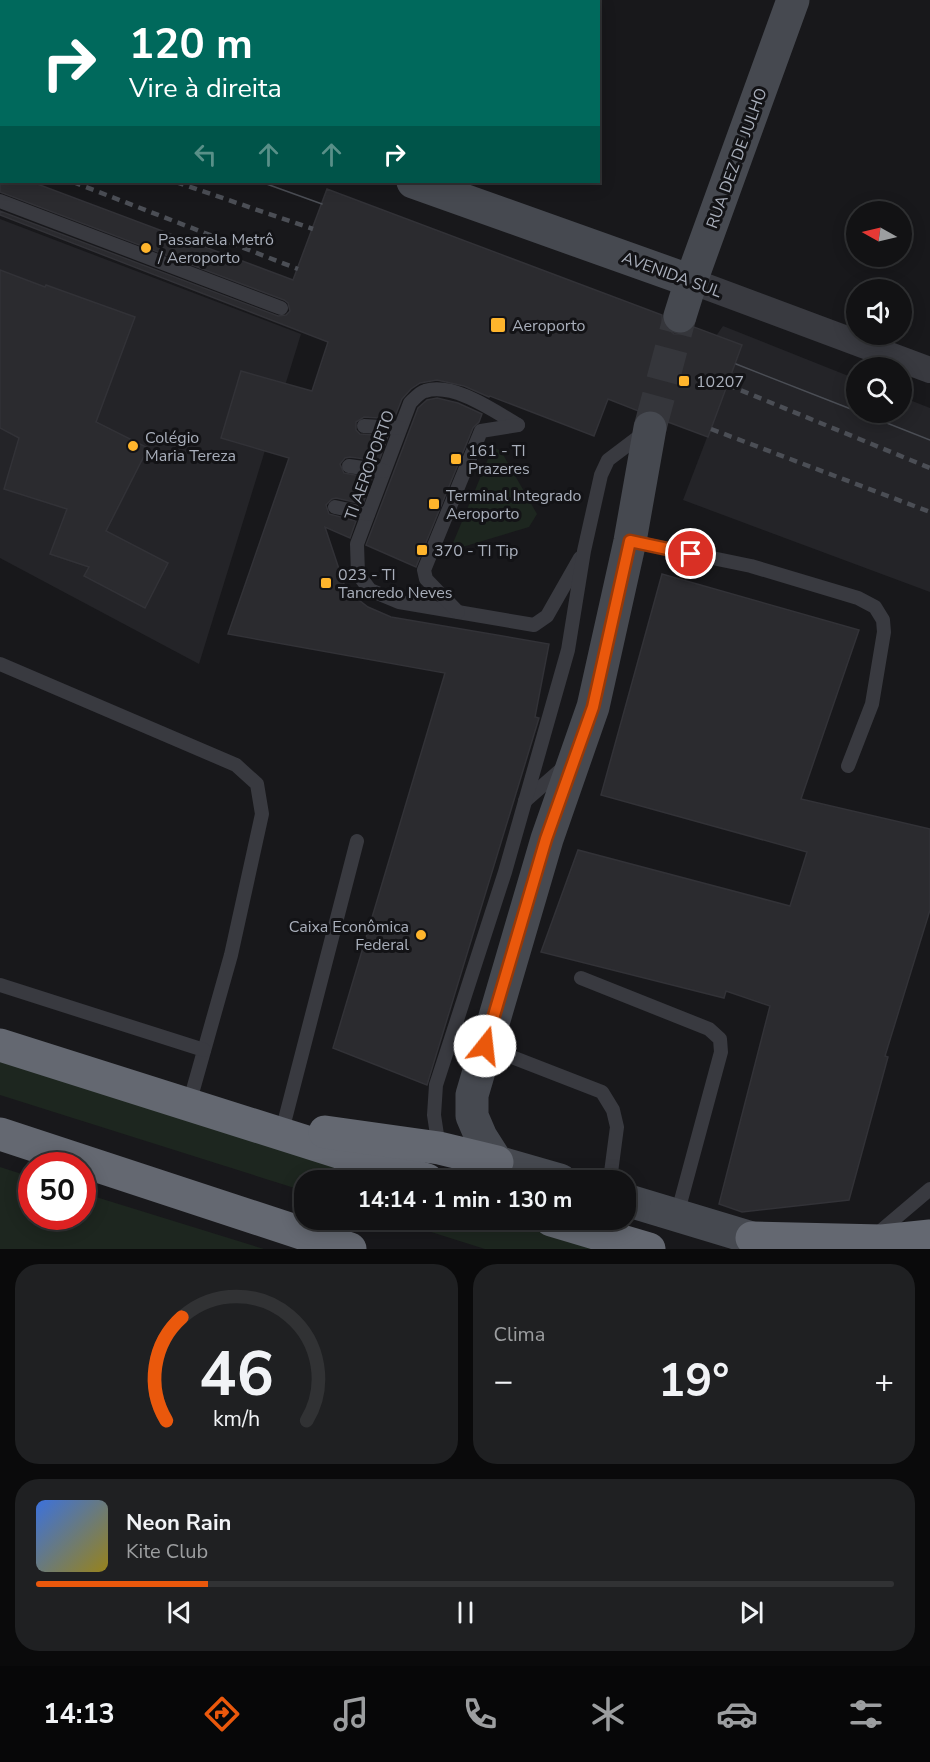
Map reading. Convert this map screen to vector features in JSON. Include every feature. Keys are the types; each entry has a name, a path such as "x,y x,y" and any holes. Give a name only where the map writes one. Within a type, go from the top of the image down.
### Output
{"highway":[{"path":"0,1045 395,1170"},
{"path":"240,1121 439,1148 497,1162"},
{"path":"0,1134 350,1249"},
{"path":"585,1230 649,1249"},
{"path":"752,1238 870,1240 930,1236"},
{"path":"752,1238 784,1249"}],"main road":[{"name":"RUA DEZ DE JULHO","path":"680,316 793,0"},
{"name":"AVENIDA SUL","path":"429,184 691,281"},
{"path":"525,1170 497,1162 481,1137 472,1116 472,1095 546,839 593,707 630,541 650,428"},
{"path":"636,1203 752,1238"}],"street":[{"name":"AVENIDA SUL","path":"691,281 930,370"}],"lane":[{"path":"0,201 281,308"},
{"name":"TI AEROPORTO","path":"458,612 426,579 424,570 481,430 518,425 482,403 446,390 423,391 410,403 357,544 358,574 370,590 399,602 534,625 547,616 584,551"},
{"path":"364,426 400,428"},
{"path":"439,1148 434,1115 436,1085 505,872 568,650 596,490 608,460 650,428"},
{"path":"349,466 384,471"},
{"path":"335,507 368,514"},
{"path":"630,541 750,566 858,598 875,608 884,620 884,632 872,704 848,766"},
{"path":"0,664 236,765 257,784 262,814 231,955 189,1104"},
{"path":"525,801 577,756"},
{"path":"283,1127 357,841"},
{"path":"581,978 709,1029 720,1039 721,1052 677,1215"},
{"path":"0,985 204,1050"},
{"path":"485,1046 602,1092 613,1110 617,1127 611,1170"},
{"path":"870,1240 930,1189"}],"shaded area":[{"name":"Colégio Maria Tereza","path":"0,219 301,334 199,664 0,558"},
{"path":"723,326 846,375 846,423 912,423 912,401 930,408 930,592 683,500 742,346 716,336"},
{"path":"493,447 501,451 537,514 529,527 459,548 453,543"},
{"path":"0,1057 359,1170 294,1170 294,1188 0,1095"},
{"path":"0,1167 18,1173 18,1230 96,1230 96,1197 264,1249 0,1249"},
{"path":"425,1230 547,1230 609,1249 485,1249"}],"building":[{"path":"0,183 35,183 293,280 327,189 662,315 666,328 674,334 685,334 694,327 742,345 708,437 668,422 662,414 654,410 641,412 608,399 594,436 464,386 437,380 420,383 411,389 402,399 394,419 364,417 356,422 356,430 360,434 388,436 379,461 350,457 345,458 340,464 344,473 372,478 363,504 336,498 326,505 329,514 356,521 350,538 325,527 346,590 368,607 391,617 549,644 535,717 539,718 427,1085 333,1048 445,673 228,634 289,458 221,438 241,371 312,391 328,342 0,215 0,211 278,316 286,315 290,311 288,303 284,300 0,192"},
{"path":"0,270 135,317 96,422 148,448 106,531 168,563 145,608 84,576 89,567 50,554 67,509 4,489 19,438 0,428"},
{"path":"437,398 458,403 482,414 479,422 473,428 416,567 366,545 418,408 427,400"},
{"path":"662,574 859,630 801,799 930,829 930,910 885,1056 888,1057 849,1200 742,1212 719,1204 770,1006 726,991 724,998 541,952 578,850 790,906 807,852 601,795"}],"tunnel":[{"path":"650,428 680,316"}],"tram line":[{"path":"264,183 322,204"},
{"path":"736,364 846,407"},
{"path":"887,423 930,440"}],"railway":[{"path":"76,183 298,269"},
{"path":"179,183 313,229"},
{"path":"728,385 930,468"},
{"path":"711,429 930,512"}],"place":[{"name":"Passarela Metrô / Aeroporto","path":"146,248"},
{"name":"Aeroporto","path":"498,325"},
{"name":"10207","path":"684,381"},
{"name":"Colégio Maria Tereza","path":"133,446"},
{"name":"161 - TI Prazeres","path":"456,459"},
{"name":"Terminal Integrado Aeroporto","path":"434,504"},
{"name":"370 - TI Tip","path":"422,550"},
{"name":"023 - TI Tancredo Neves","path":"326,583"},
{"name":"Caixa Econômica Federal","path":"421,935"}],"route":[{"path":"485,1046 546,839 593,707 630,541 691,554"}]}
